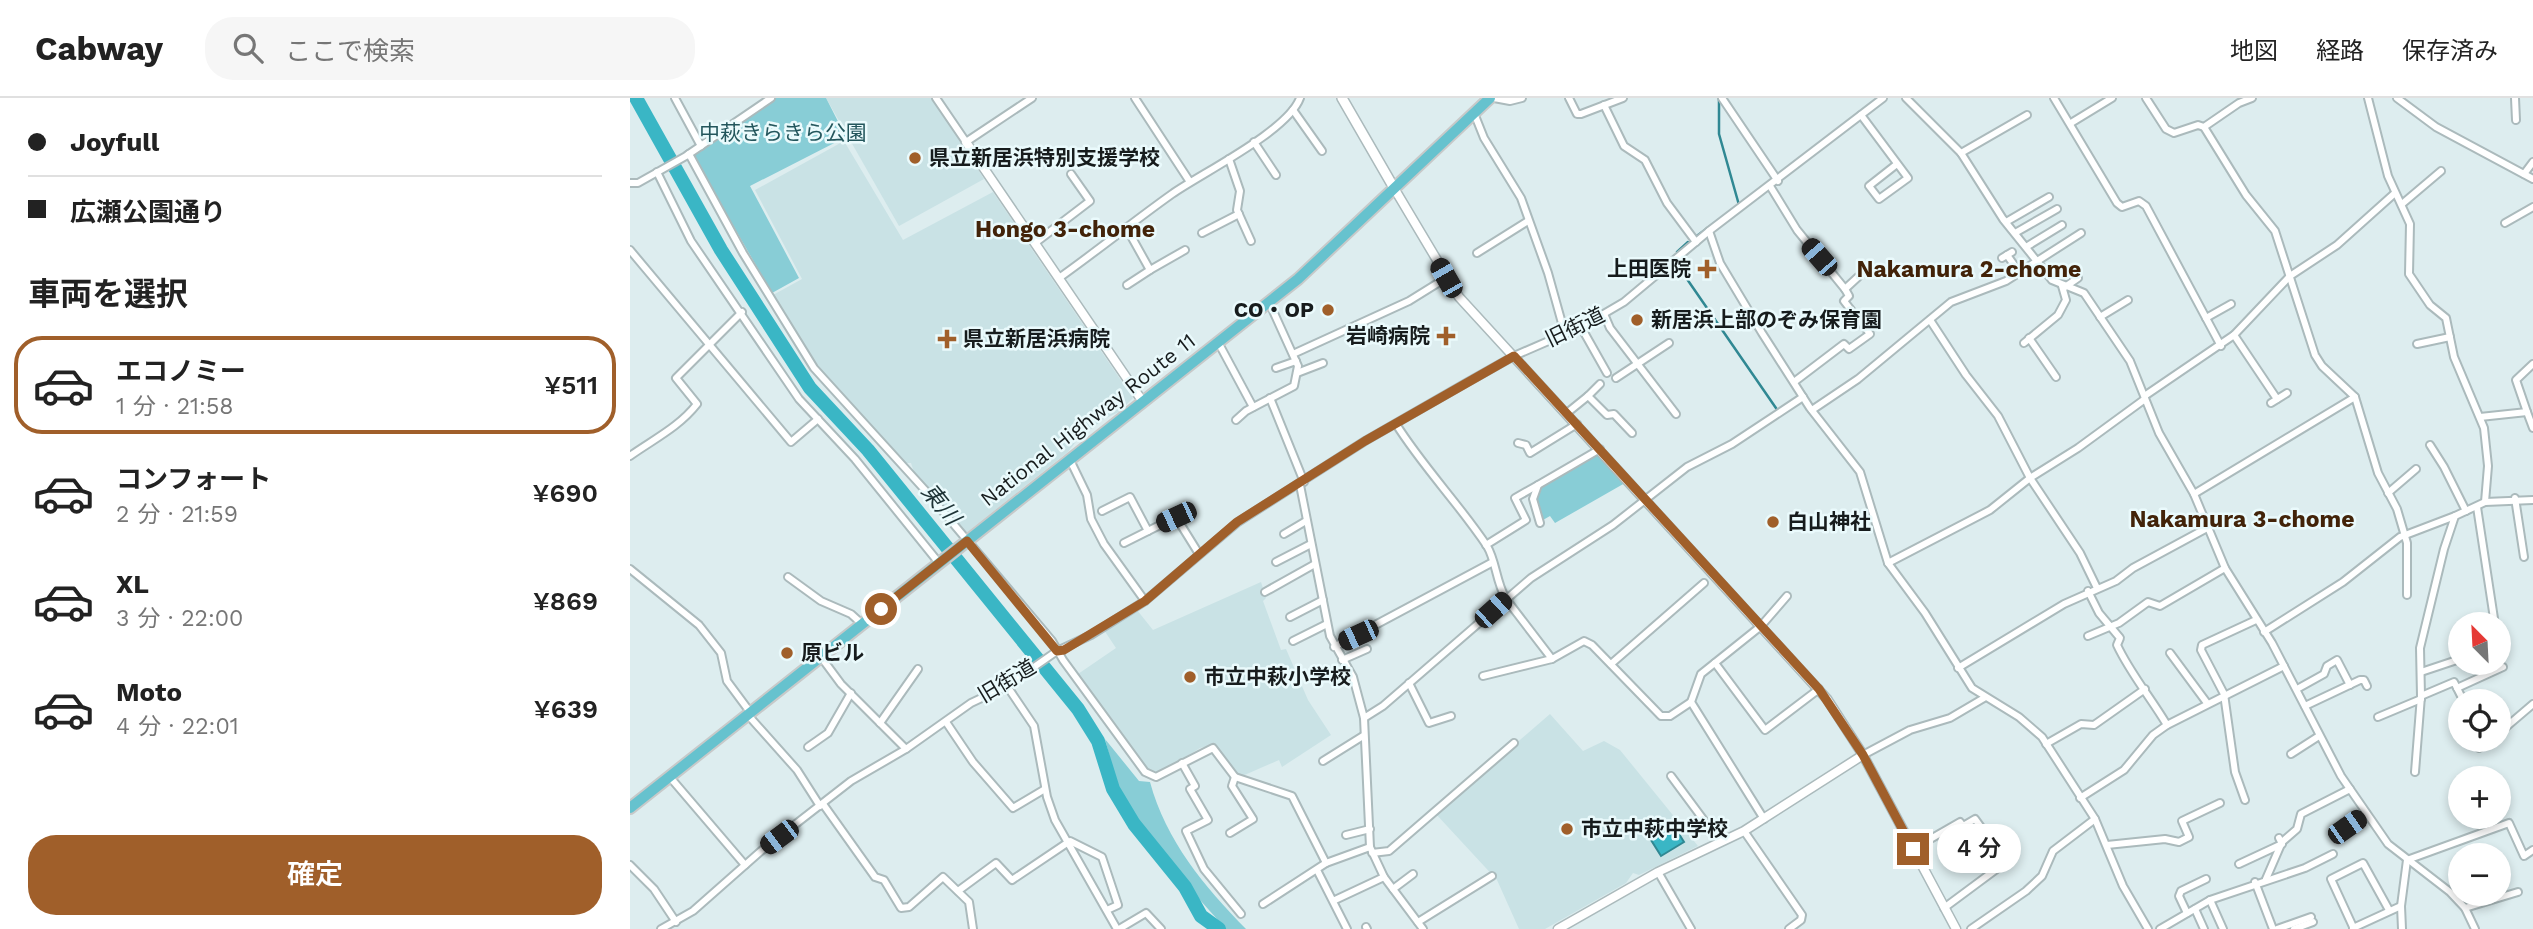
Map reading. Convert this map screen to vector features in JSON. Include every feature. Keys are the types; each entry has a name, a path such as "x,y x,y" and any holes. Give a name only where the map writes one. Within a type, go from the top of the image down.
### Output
{"highway":[{"name":"National Highway Route 11","path":"632,803 1269,302 1323,256 1477,106 1492,98"}],"main road":[{"path":"1342,98 1394,188"}],"street":[{"path":"676,98 701,146"},
{"path":"630,184 688,155 771,98"},
{"path":"937,98 1143,402"},
{"path":"966,142 1032,98"},
{"path":"1135,98 1189,182"},
{"path":"1059,278 1189,182 1254,142 1293,110 1300,98"},
{"path":"1492,98 1510,101 1522,98"},
{"path":"1569,98 1577,114 1623,98"},
{"path":"1722,98 1778,181"},
{"name":"旧街道","path":"661,929 693,911 745,865 851,781 906,749 971,703 1007,686 1055,652 1091,635 1145,601 1237,522 1396,424 1514,356 1581,327 1624,302 1709,231 1778,181 1883,98"},
{"path":"1906,98 1961,153 2006,222 2052,280 2084,293 2130,361 2159,433 2194,494 2225,568 2297,689 2319,736 2350,789 2388,844 2465,908 2475,929"},
{"path":"2054,98 2118,203 2122,207 2139,201 2146,206 2221,346"},
{"path":"2071,123 2112,98"},
{"path":"2146,98 2166,129 2174,132 2198,125 2204,127 2246,195 2275,231 2315,355 2322,366 2356,397 2366,438 2397,509 2404,536 2407,594"},
{"path":"2204,127 2238,103 2252,98"},
{"path":"2368,98 2395,194 2410,224 2409,274 2414,286 2430,305 2446,318 2454,357 2480,417 2488,466 2485,502"},
{"path":"2397,98 2436,127 2533,178"},
{"path":"2515,98 2516,120"},
{"path":"1604,105 1624,146 1645,160 1667,203 1696,242"},
{"path":"1477,106 1484,138 1514,184 1544,261 1565,334"},
{"path":"1293,110 1322,150"},
{"path":"1961,153 2027,115"},
{"path":"1861,116 1908,178 1879,199 1869,186 1897,164"},
{"path":"1254,142 1276,175"},
{"path":"688,155 743,253 814,368 1055,652 1145,772 1156,776 1213,748 1235,777 1292,796 1326,863"},
{"path":"1228,159 1240,191 1239,214 1251,241"},
{"path":"2524,174 2533,162"},
{"path":"659,171 691,241 799,399 941,561"},
{"path":"2402,204 2441,171"},
{"path":"1035,243 1090,201 1071,174"},
{"path":"1770,186 1797,230 1845,289 1849,296 1844,301 1870,334 1849,349 1844,344 1794,382"},
{"path":"1394,188 1459,297 1819,689 1863,755 1956,929"},
{"path":"1888,563 1990,510 2030,478 2078,448 2221,346 2290,276 2337,245 2395,194"},
{"path":"2006,222 2049,197"},
{"path":"2505,223 2533,207"},
{"path":"2015,233 2057,209"},
{"path":"1202,233 1239,214"},
{"path":"1477,253 1528,221"},
{"path":"2026,247 2062,225"},
{"path":"1126,228 1150,270"},
{"path":"1709,231 1720,263 1803,397 1860,472 1888,563 1926,613 1972,688 1984,698 2019,717 2046,744 2095,819 2123,886 2148,929"},
{"path":"1812,410 1858,379 1951,302 1980,294 2078,235 2080,244"},
{"path":"630,250 791,442 818,419"},
{"path":"1127,285 1185,250"},
{"path":"2007,255 2019,272"},
{"path":"1845,289 1858,277"},
{"path":"1276,368 1409,301 1446,278"},
{"path":"2064,286 2077,278"},
{"path":"2056,377 2045,368 2027,341 2053,324 2066,300 2064,286"},
{"path":"2100,317 2128,299"},
{"path":"1236,420 1253,407 1294,387 1297,373 1294,357 1269,302"},
{"path":"2206,318 2231,304"},
{"path":"630,456 665,431 682,424 697,404 676,378 742,312"},
{"path":"1604,314 1610,328 1676,414"},
{"path":"1930,320 1966,375 1998,416 2030,478 2080,553 2097,588"},
{"path":"1581,327 1607,373"},
{"path":"2234,335 2256,361 2274,401 2287,393"},
{"path":"2417,344 2450,337"},
{"path":"1218,342 1253,407"},
{"path":"1616,377 1669,343"},
{"path":"1297,373 1323,363"},
{"path":"2533,364 2516,380 2533,428"},
{"path":"1567,413 1600,384"},
{"path":"1588,396 1607,415 1614,414 1632,433"},
{"path":"1364,718 1409,683 1506,598 1647,500 1687,467 1743,437 1803,397"},
{"path":"2194,494 2356,397"},
{"path":"1270,398 1302,484 1306,521 1327,624 1335,647 1353,677 1364,718 1371,850 1384,877 1420,925"},
{"path":"2480,417 2527,412"},
{"path":"1396,424 1415,454 1486,545 1493,562 1495,577 1506,598 1552,659"},
{"path":"1518,443 1525,445 1530,453 1577,424"},
{"path":"2430,445 2440,454 2458,487 2466,511"},
{"path":"1486,545 1526,520 1515,498 1600,449"},
{"path":"1070,460 1087,495 1090,519 1104,544 1145,601"},
{"path":"2388,493 2416,470"},
{"path":"1538,485 1533,499 1540,523"},
{"path":"1102,512 1130,497 1148,531"},
{"path":"2515,498 2525,538 2524,557"},
{"path":"2264,632 2298,612 2404,536 2485,502 2515,498 2533,500"},
{"path":"2477,507 2493,612"},
{"path":"2415,772 2421,698 2420,648 2431,597 2455,516"},
{"path":"1124,543 1176,517 1199,554"},
{"path":"1284,534 1306,521"},
{"path":"1958,668 2088,591 2116,581 2133,568 2207,528"},
{"path":"1276,562 1311,544"},
{"path":"1335,647 1493,562"},
{"path":"1265,592 1315,564"},
{"path":"2088,636 2109,628 2148,602 2160,606 2225,568"},
{"path":"630,569 699,625 721,653 727,681 749,713 797,770 874,877 884,880 901,908 909,907 943,877 969,902 973,929"},
{"path":"788,577 821,601 851,614 862,624"},
{"path":"1611,664 1704,583"},
{"path":"2088,591 2109,628 2120,638 2117,646 2128,668 2167,724"},
{"path":"1483,677 1552,659 1584,641 1592,645 1661,716 1670,716 1691,702 1701,674 1761,626 1787,596"},
{"path":"1290,617 1323,600"},
{"path":"2245,800 2235,772 2224,694 2202,645 2256,620"},
{"path":"1293,641 1327,624"},
{"path":"1342,660 1367,649"},
{"path":"2170,653 2207,703"},
{"path":"821,657 850,693 906,749"},
{"path":"2297,689 2325,674 2327,666 2337,660 2350,685"},
{"path":"1715,663 1765,730 1819,689"},
{"path":"2421,672 2448,663"},
{"path":"2080,798 2124,770 2153,735 2167,724 2284,667"},
{"path":"880,723 918,668"},
{"path":"2378,717 2454,682 2457,688 2483,676"},
{"path":"2305,706 2364,680 2367,686"},
{"path":"1409,683 1429,723 1451,716"},
{"path":"1007,686 1034,726 1045,789 1066,842 1118,929 1146,913 1161,929"},
{"path":"2046,744 2081,724 2094,725 2145,689"},
{"path":"808,747 828,733 850,693"},
{"path":"1558,929 1658,872 1744,831 1863,755 1910,730 1950,718 1984,698"},
{"path":"1691,702 1764,819"},
{"path":"2511,723 2533,704"},
{"path":"946,722 973,761 1013,808 1045,789"},
{"path":"1323,761 1363,736"},
{"path":"2291,754 2319,736"},
{"path":"1263,904 1326,863 1371,850 1388,851 1514,743"},
{"path":"1182,763 1195,786 1190,789 1208,820 1186,831 1204,869 1241,914"},
{"path":"669,776 745,865"},
{"path":"1671,776 1720,842"},
{"path":"1230,833 1253,819 1232,786 1235,777"},
{"path":"2239,864 2294,834 2305,811 2350,789"},
{"path":"2107,845 2165,839 2179,842 2189,837 2182,821 2220,803"},
{"path":"2343,823 2347,827 2366,813"},
{"path":"1913,849 1953,824 1960,822 1963,826 1975,819 2006,862 1944,908"},
{"path":"1971,929 2026,891 2042,876 2053,851 2095,819"},
{"path":"2407,860 2509,823 2524,856 2533,850"},
{"path":"1346,835 1370,829"},
{"path":"1744,831 1802,915 1801,920 1789,929"},
{"path":"958,891 996,863 1012,880 1070,841 1102,857 1118,905 1107,911"},
{"path":"2266,879 2280,841"},
{"path":"2160,929 2210,900 2255,882 2305,868 2333,854"},
{"path":"2403,929 2401,906 2407,860"},
{"path":"2389,910 2363,863 2331,879 2354,928 2401,906"},
{"path":"630,865 654,889 676,922"},
{"path":"1317,870 1335,900 1347,929"},
{"path":"1658,872 1691,929"},
{"path":"1392,889 1413,874"},
{"path":"1412,929 1492,876"},
{"path":"1335,900 1384,877"},
{"path":"2187,914 2179,896 2181,891 2206,879"},
{"path":"2255,882 2275,929 2312,920 2294,929"},
{"path":"2465,908 2518,892"},
{"path":"2210,900 2223,929"},
{"path":"2194,909 2204,929"}],"shaded area":[{"name":"県立新居浜特別支援学校","path":"826,98 932,98 984,179 899,226"},
{"name":"県立新居浜病院","path":"844,141 903,240 993,192 1133,398 1119,412 1104,419 1078,439 1068,452 966,533 914,472 911,463 904,463 825,376 773,295 802,279 755,190"},
{"name":"市立中萩小学校","path":"1261,582 1266,598 1263,601 1281,650 1286,649 1308,700 1331,735 1282,767 1279,760 1240,777 1212,745 1200,748 1162,772 1149,771 1078,674 1116,648 1104,630 1137,610 1153,630"},
{"name":"市立中萩中学校","path":"1550,714 1583,751 1604,741 1620,750 1698,846 1639,875 1633,873 1626,883 1545,929 1519,929 1497,880 1435,813"},
{"path":"1674,826 1684,842 1661,856 1651,840"}],"green space":[{"name":"中萩きらきら公園","path":"776,98 826,98 846,137 750,186 799,278 772,293 693,156"},
{"path":"1599,454 1625,483 1555,523 1550,516 1543,520 1536,498 1539,488"},
{"path":"1105,739 1139,781 1150,782 1166,824 1188,862 1246,929 1226,929 1174,871 1137,820 1118,788"}],"waterway":[{"name":"東川","path":"636,98 721,250 810,388 868,450 1078,709 1098,741 1113,789 1134,824 1185,887 1201,916 1219,929"},
{"path":"1719,98 1719,134 1739,205"},
{"path":"1694,238 1728,213"},
{"path":"1677,252 1688,242"},
{"path":"1678,266 1778,411"}],"place":[{"name":"県立新居浜特別支援学校","path":"915,158"},
{"name":"上田医院","path":"1707,269"},
{"name":"CO・OP","path":"1328,310"},
{"name":"新居浜上部のぞみ保育園","path":"1637,320"},
{"name":"岩崎病院","path":"1446,336"},
{"name":"県立新居浜病院","path":"947,339"},
{"name":"白山神社","path":"1773,522"},
{"name":"原ビル","path":"787,653"},
{"name":"市立中萩小学校","path":"1190,677"},
{"name":"市立中萩中学校","path":"1567,829"}],"district":[{"name":"Hongo 3-chome","path":"1065,229"},
{"name":"Nakamura 2-chome","path":"1969,269"},
{"name":"Nakamura 3-chome","path":"2242,519"}],"route":[{"path":"881,609 967,541 1052,641 1057,651 1064,650 1145,601 1237,522 1300,485 1365,441 1514,356 1819,689 1846,725 1913,849"}]}
